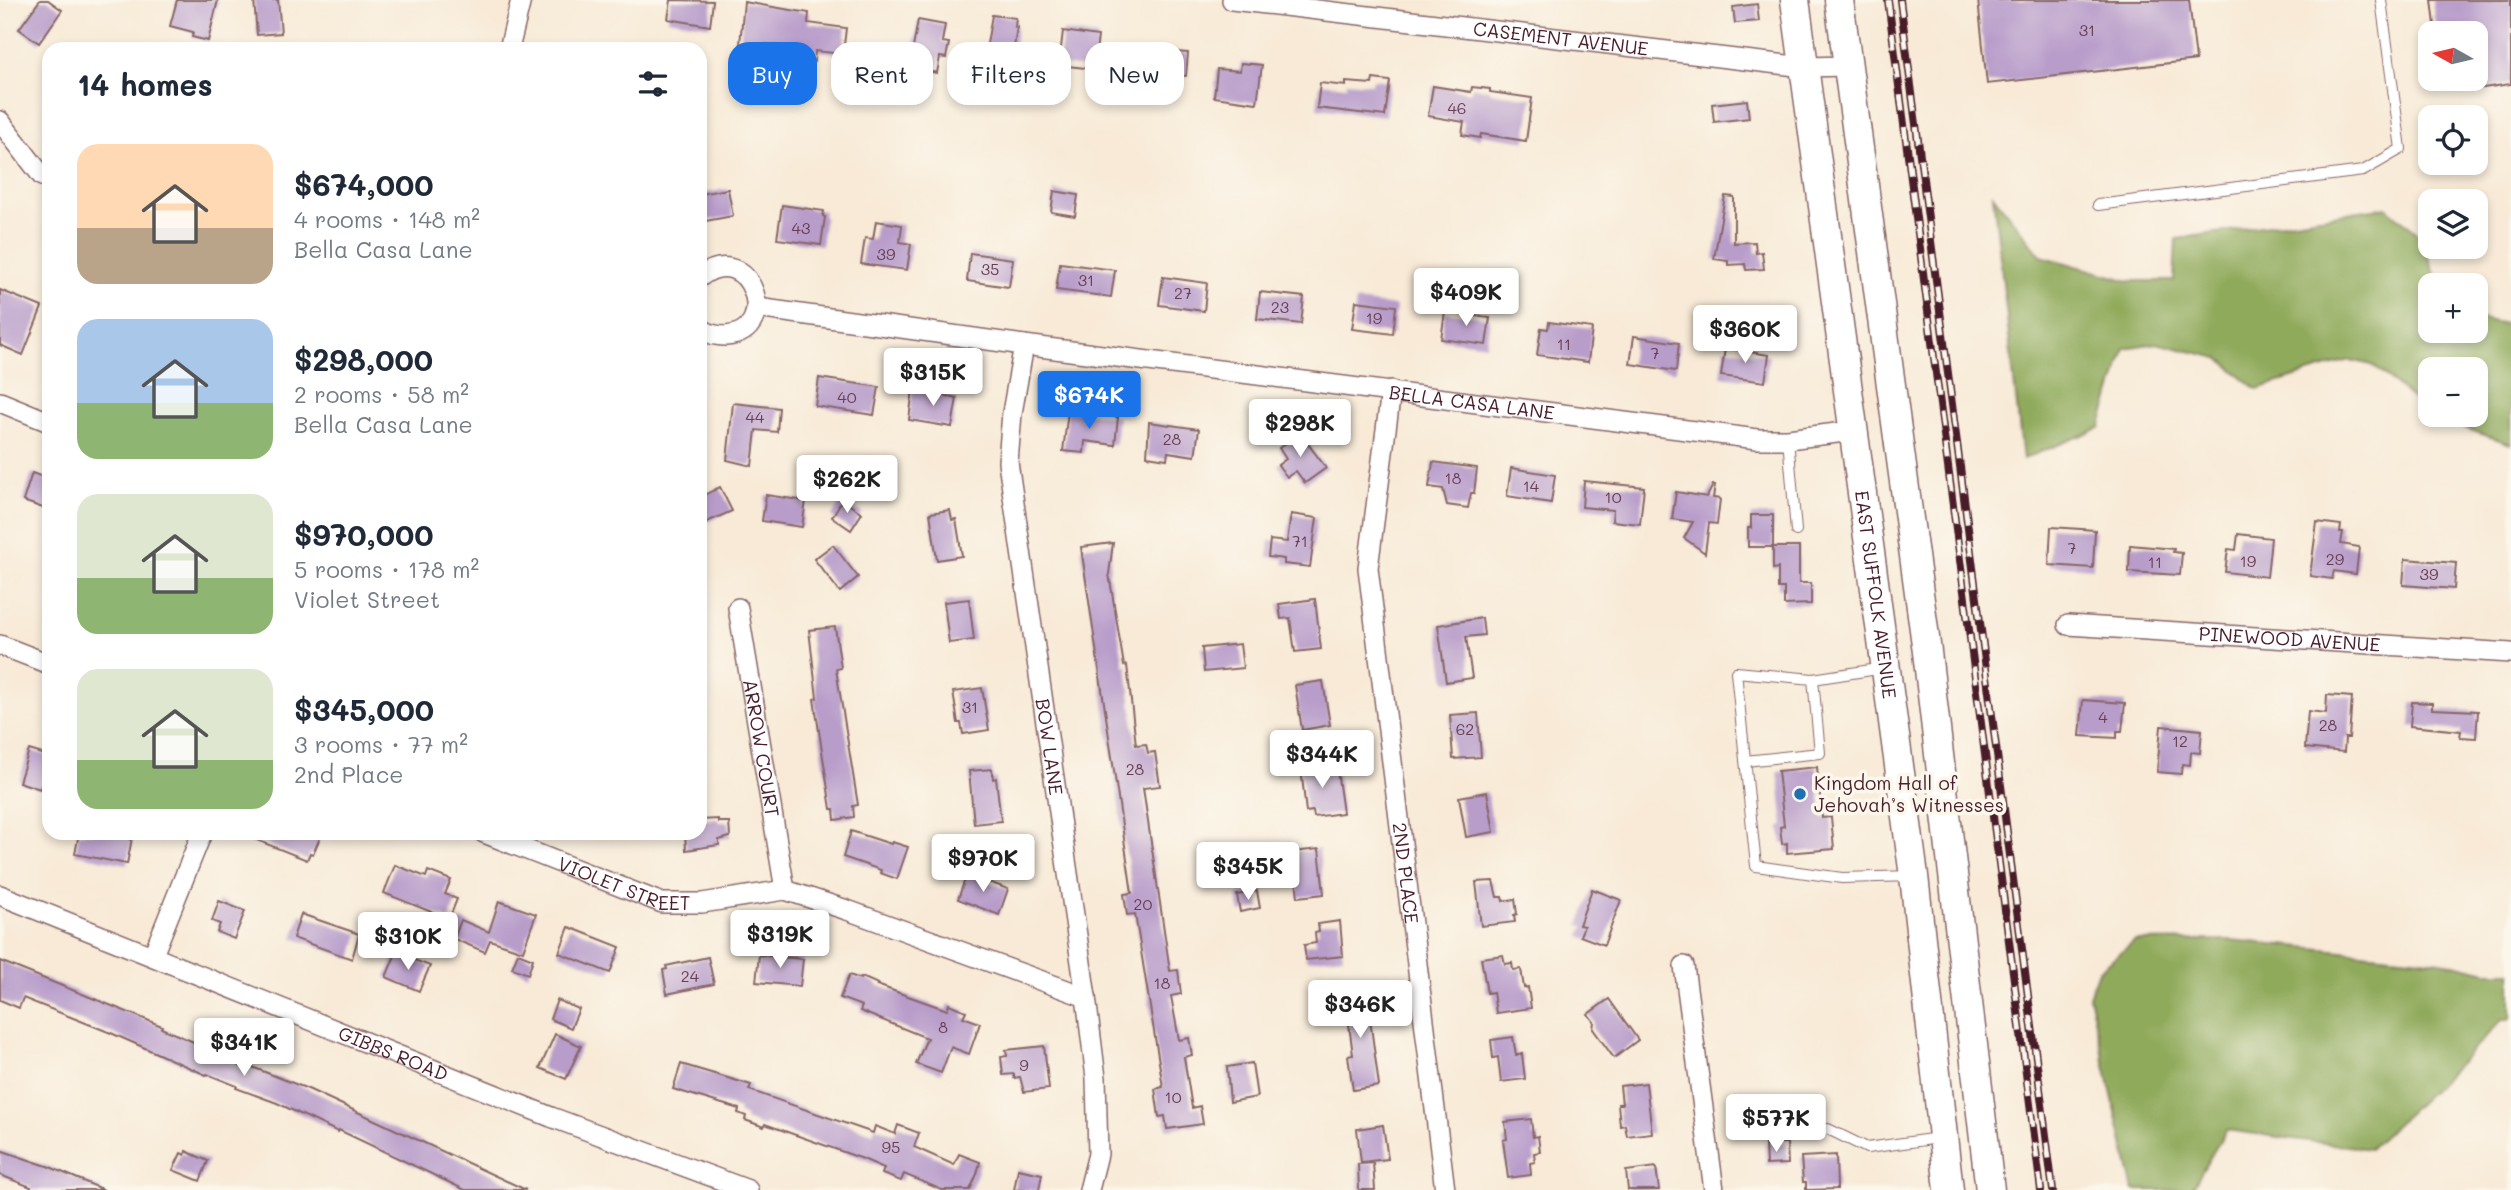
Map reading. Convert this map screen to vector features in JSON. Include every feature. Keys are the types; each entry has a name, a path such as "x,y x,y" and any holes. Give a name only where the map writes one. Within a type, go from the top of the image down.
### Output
{"main road":[{"name":"EAST SUFFOLK AVENUE","path":"1795,0 1914,876 1949,1190"},
{"path":"1839,0 1930,677 1990,1190"}],"street":[{"path":"511,42 521,0"},
{"name":"CASEMENT AVENUE","path":"1232,0 1804,67 1848,66"},
{"path":"0,121 42,173"},
{"path":"707,273 714,269 728,268 740,273 750,282 756,294 757,307 752,320 743,330 731,336 717,336 707,331"},
{"name":"BELLA CASA LANE","path":"757,307 1024,345 1757,439 1788,439 1853,431"},
{"name":"BOW LANE","path":"1024,345 1012,413 1008,462 1096,1078 1098,1154 1089,1190"},
{"name":"2ND PLACE","path":"1391,391 1368,568 1445,1190"},
{"path":"0,402 42,419"},
{"name":"ARROW COURT","path":"738,608 785,890"},
{"name":"PINEWOOD AVENUE","path":"2068,625 2511,653"},
{"path":"0,645 42,661"},
{"path":"153,955 199,840"},
{"name":"VIOLET STREET","path":"503,840 662,903 702,903 785,890 1086,997"},
{"name":"GIBBS ROAD","path":"0,895 551,1117 747,1190"},
{"path":"1684,966 1714,1190"}],"lane":[{"path":"2098,205 2363,171 2400,149 2381,0"},
{"path":"1788,439 1796,531"},
{"path":"1885,668 1813,679 1736,672 1756,866 1842,878 1914,876"},
{"path":"1745,761 1820,753 1813,679"},
{"path":"1828,1129 1867,1148 1943,1138"}],"green space":[{"path":"1993,195 2041,256 2129,281 2174,281 2176,239 2386,207 2418,234 2418,259 2429,259 2435,273 2418,273 2418,343 2488,343 2488,320 2511,325 2511,444 2462,427 2488,427 2488,357 2418,357 2418,403 2372,365 2350,360 2257,389 2219,358 2156,343 2125,348 2100,428 2023,459"},
{"path":"2231,940 2441,961 2487,972 2511,972 2511,1019 2503,1019 2370,1149 2226,1130 2191,1190 2134,1190 2089,996 2098,971 2135,941"}],"building":[{"path":"40,0 48,0 62,10 39,43 19,29"},
{"path":"177,0 218,0 208,41 192,37 193,32 170,26"},
{"path":"254,0 278,0 281,33 257,35"},
{"path":"671,0 713,1 710,26 668,19"},
{"path":"1978,0 2189,0 2196,60 1987,84"},
{"path":"2432,0 2511,0 2511,84 2488,87 2488,21 2435,21"},
{"path":"744,2 809,13 808,23 846,28 844,42 831,42 831,53 817,51 817,42 740,42"},
{"path":"1757,4 1759,21 1735,23 1733,7"},
{"path":"992,15 1016,18 1015,42 987,42"},
{"path":"918,20 945,25 942,42 947,43 947,53 946,58 940,57 937,73 933,72 933,42 914,42"},
{"path":"1063,31 1098,36 1097,42 1085,42 1085,68 1071,66 1071,42 1062,42"},
{"path":"1184,53 1188,53 1184,76"},
{"path":"1241,63 1262,65 1257,103 1214,97 1217,69 1240,71"},
{"path":"1373,79 1390,81 1385,116 1317,108 1320,83 1346,86 1346,82 1372,84"},
{"path":"1433,86 1471,92 1472,87 1490,89 1490,92 1532,98 1526,141 1481,134 1480,138 1462,135 1464,122 1428,116"},
{"path":"1747,100 1749,118 1714,122 1712,104"},
{"path":"728,189 733,216 707,221 707,193"},
{"path":"1054,191 1078,195 1075,216 1051,212"},
{"path":"1725,196 1734,197 1734,243 1755,242 1756,253 1762,252 1764,269 1746,270 1745,264 1728,265 1728,261 1714,259"},
{"path":"782,205 824,211 821,245 777,239"},
{"path":"876,221 902,225 900,242 911,244 907,270 861,264 865,238 873,239"},
{"path":"970,253 1013,259 1009,287 967,281"},
{"path":"1060,263 1115,270 1111,297 1056,290"},
{"path":"1163,277 1207,283 1204,311 1159,305"},
{"path":"0,290 42,307 23,355 0,345"},
{"path":"1260,292 1304,297 1301,324 1257,319"},
{"path":"1356,301 1396,306 1393,334 1352,329"},
{"path":"1445,312 1490,318 1486,345 1441,339"},
{"path":"1549,322 1592,328 1588,362 1537,355 1541,328 1548,329"},
{"path":"1634,336 1679,343 1676,371 1630,364"},
{"path":"1725,348 1769,355 1765,382 1721,376"},
{"path":"819,378 879,387 874,415 815,406"},
{"path":"913,389 957,398 952,427 909,420"},
{"path":"733,403 779,408 777,432 756,430 752,466 727,460"},
{"path":"1068,411 1118,417 1115,445 1085,441 1084,453 1063,451"},
{"path":"1149,422 1199,429 1195,456 1168,452 1167,459 1147,456"},
{"path":"1300,433 1326,468 1305,483 1296,471 1287,477 1278,465 1286,459 1279,448"},
{"path":"1433,462 1477,468 1474,493 1471,493 1468,508 1447,505 1443,489 1429,487"},
{"path":"1511,468 1555,475 1551,503 1507,496"},
{"path":"32,473 42,477 42,508 23,501"},
{"path":"1584,481 1644,487 1640,524 1612,521 1613,510 1582,507"},
{"path":"1713,485 1713,498 1720,499 1717,524 1709,523 1705,553 1684,538 1693,522 1672,519 1676,492 1707,497"},
{"path":"720,487 732,511 707,522 707,494"},
{"path":"766,495 806,501 802,527 762,521"},
{"path":"842,500 862,513 851,530 832,517"},
{"path":"950,510 952,520 956,519 962,556 937,560 930,513"},
{"path":"1291,514 1317,518 1310,567 1284,564 1284,559 1268,557 1270,540 1287,542"},
{"path":"1751,515 1773,515 1773,547 1748,547"},
{"path":"2317,522 2341,525 2341,544 2359,547 2356,574 2334,571 2332,579 2310,576"},
{"path":"2051,527 2095,530 2093,568 2049,565"},
{"path":"2238,534 2271,538 2267,577 2225,572 2228,549 2236,550"},
{"path":"1113,543 1109,574 1124,666 1127,665 1136,745 1146,744 1148,753 1155,752 1160,786 1143,788 1170,971 1178,970 1181,994 1171,996 1179,1040 1189,1038 1192,1055 1184,1057 1192,1108 1200,1106 1203,1124 1167,1129 1165,1116 1159,1117 1155,1089 1163,1087 1135,914 1127,915 1124,894 1132,893 1081,547"},
{"path":"833,545 858,577 840,592 814,559"},
{"path":"2130,545 2174,549 2173,552 2182,553 2180,575 2129,572"},
{"path":"1773,547 1799,547 1799,583 1811,583 1811,604 1784,605 1784,588 1778,588 1778,568 1773,569"},
{"path":"2405,559 2456,563 2454,589 2403,585"},
{"path":"969,599 974,640 949,643 944,602"},
{"path":"1315,599 1321,649 1295,652 1290,618 1281,619 1279,604"},
{"path":"1482,618 1484,635 1466,637 1472,678 1446,682 1438,625"},
{"path":"835,627 841,668 836,669 858,805 853,806 854,817 835,820 814,699 817,698 809,630"},
{"path":"1240,644 1243,668 1204,672 1202,648"},
{"path":"1323,681 1330,725 1302,730 1295,685"},
{"path":"982,688 989,730 963,734 961,723 958,723 953,692"},
{"path":"2327,695 2352,697 2349,738 2345,738 2344,752 2305,748 2308,711 2326,713"},
{"path":"2083,700 2125,703 2122,731 2117,731 2117,738 2080,736"},
{"path":"2412,702 2432,703 2432,709 2478,711 2476,738 2460,737 2461,731 2410,726"},
{"path":"1478,713 1481,757 1453,759 1450,715"},
{"path":"2161,726 2202,730 2200,753 2191,752 2190,765 2182,764 2181,774 2157,772"},
{"path":"29,750 42,754 40,789 19,782"},
{"path":"1336,763 1343,813 1314,817 1313,811 1306,812 1301,768"},
{"name":"Kingdom Hall of Jehovah’s Witnesses","path":"1817,767 1822,818 1831,817 1834,849 1787,853 1787,843 1782,844 1780,827 1784,826 1778,771"},
{"path":"992,769 993,779 996,778 1001,821 974,824 969,771"},
{"path":"1487,792 1494,832 1466,837 1459,797"},
{"path":"707,820 729,822 730,837 719,840 719,845 686,850 685,840 707,840"},
{"path":"851,831 908,847 897,879 880,873 881,870 843,857"},
{"path":"78,840 132,840 127,864 75,854"},
{"path":"257,840 319,840 307,860"},
{"path":"1319,849 1324,894 1298,897 1293,852"},
{"path":"395,865 426,877 428,871 451,880 445,894 457,899 449,919 384,893"},
{"path":"967,874 1008,889 999,915 958,899"},
{"path":"1493,881 1497,897 1502,897 1503,901 1515,899 1515,922 1481,926 1476,882"},
{"path":"1592,889 1621,900 1604,945 1580,936 1584,926 1579,925"},
{"path":"1257,891 1260,908 1240,912 1237,895"},
{"path":"219,901 245,911 234,939 217,932 220,924 212,921"},
{"path":"499,901 536,914 523,951 490,940 485,952 454,939 461,920 489,932"},
{"path":"301,914 359,934 352,959 293,938"},
{"path":"1340,921 1343,956 1306,960 1304,945 1316,943 1318,924"},
{"path":"569,927 620,947 610,973 559,953"},
{"path":"396,953 430,966 419,991 386,977"},
{"path":"518,953 533,959 528,974 512,968"},
{"path":"759,955 803,959 800,986 756,982"},
{"path":"1503,955 1505,964 1512,963 1513,970 1521,969 1524,988 1528,987 1531,1008 1496,1013 1493,992 1487,993 1481,958"},
{"path":"708,957 714,984 667,994 663,970 667,969 666,966"},
{"path":"0,961 162,1026 161,1028 217,1052 215,1055 245,1068 247,1065 308,1089 526,1190 465,1190 339,1130 338,1132 277,1103 236,1088 237,1086 111,1033 23,998 19,1008 0,1000"},
{"path":"849,975 861,979 862,977 947,1010 949,1004 966,1011 963,1017 980,1023 969,1054 951,1047 941,1073 916,1064 927,1038 860,1011 862,1006 840,998"},
{"path":"1366,989 1379,1086 1353,1090 1348,1056 1353,1055 1348,1017 1343,1018 1339,993"},
{"path":"1609,999 1638,1040 1614,1058 1593,1029 1594,1022 1588,1014"},
{"path":"557,1000 579,1009 571,1028 550,1019"},
{"path":"555,1034 581,1046 566,1079 540,1068"},
{"path":"1513,1037 1516,1055 1522,1054 1525,1079 1501,1082 1498,1057 1493,1058 1491,1040"},
{"path":"1044,1046 1049,1089 1024,1092 1020,1077 1014,1078 1014,1074 1003,1075 1001,1057 1007,1056 1006,1050"},
{"path":"1252,1063 1257,1097 1230,1102 1227,1067"},
{"path":"681,1064 751,1085 749,1090 873,1133 875,1126 895,1134 898,1125 919,1133 914,1147 954,1165 959,1154 980,1162 977,1174 970,1190 942,1190 904,1174 901,1181 882,1174 884,1168 863,1159 765,1124 764,1127 745,1120 746,1116 738,1113 739,1109 673,1089"},
{"path":"1646,1083 1652,1133 1627,1136 1625,1125 1620,1126 1620,1086"},
{"path":"1531,1119 1533,1137 1538,1136 1540,1152 1534,1153 1535,1162 1530,1163 1531,1175 1508,1178 1503,1140 1507,1139 1505,1122"},
{"path":"1383,1125 1388,1159 1361,1162 1357,1129"},
{"path":"1765,1143 1787,1143 1788,1164 1766,1165"},
{"path":"0,1150 104,1190 30,1190 31,1187 0,1175"},
{"path":"186,1151 208,1161 200,1181 173,1170 181,1153 185,1155"},
{"path":"1836,1155 1837,1189 1806,1190 1801,1157"},
{"path":"1373,1163 1375,1190 1359,1190 1358,1164"},
{"path":"1656,1167 1659,1190 1628,1190 1626,1171"},
{"path":"1018,1169 1042,1174 1039,1190 1014,1190"}],"railway":[{"path":"1888,0 2041,1190"},
{"path":"1900,0 2053,1190"}],"place":[{"name":"Kingdom Hall of Jehovah’s Witnesses","path":"1800,794"}]}
